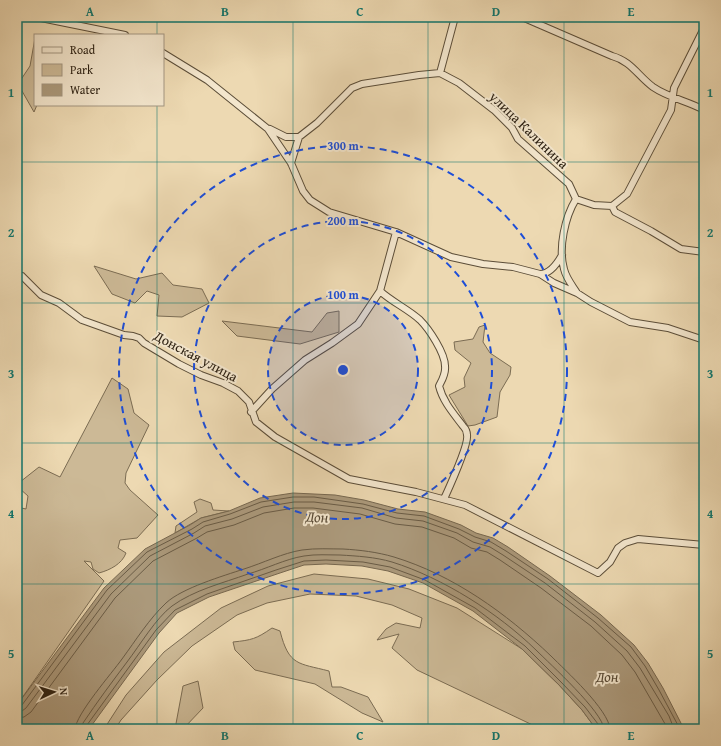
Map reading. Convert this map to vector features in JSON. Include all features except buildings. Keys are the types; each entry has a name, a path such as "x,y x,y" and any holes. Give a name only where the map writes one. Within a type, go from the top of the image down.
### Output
{"street":[{"path":"36,17 120,34"},
{"path":"164,54 207,80 268,129 286,138 299,137 317,123 352,88 362,84 440,73 455,17"},
{"path":"522,17 621,59 653,87 673,98 704,110"},
{"path":"577,293 567,278 562,255 564,230 569,209 576,199 594,205 612,206 626,194 671,110 674,88 704,28"},
{"name":"улица Калинина","path":"440,73 459,83 494,110 512,128 518,139 569,184 576,199"},
{"path":"268,129 291,164 303,190 310,200 330,212 396,232 451,257 483,264 513,267 540,274 554,283 577,293 630,322 668,328 704,340"},
{"path":"291,164 299,137"},
{"path":"612,206 615,212 651,230 681,249 704,252"},
{"path":"251,412 272,390 305,360 332,344 358,324 380,291 396,232"},
{"path":"540,274 544,274 552,269 558,263 562,255"},
{"name":"Донская улица","path":"17,274 26,279 41,295 59,303 82,320 124,335 139,338 179,364 238,391 249,402 251,412 256,422 275,437 349,479 416,492 465,505 598,573 610,562 618,548 625,543 638,539 704,545"},
{"path":"380,291 390,300 404,308 421,321 432,336 442,353 446,365 445,375 439,386 441,394 454,416 464,427 468,435 444,500"}],"green space":[{"path":"34,44 34,106 37,106 34,112 18,84 30,66"},
{"path":"94,266 136,279 162,273 173,285 202,289 209,303 182,317 157,316 159,295 147,291 135,303 112,294"},
{"path":"339,311 339,332 300,344 237,336 222,321 312,332 327,313"},
{"path":"485,325 483,342 490,353 511,367 510,375 500,392 497,417 468,426 449,395 465,387 464,378 471,363 455,350 454,342 473,339 479,327"},
{"path":"112,378 128,389 134,413 149,425 126,473 125,483 130,490 158,515 137,538 120,540 118,548 126,553 122,560 115,566 99,573 93,569 91,562 84,561 104,581 17,705 17,507 26,509 28,496 19,488 20,482 39,467 60,477"},
{"path":"200,499 211,503 213,510 229,511 201,518 175,533 176,526 197,512 194,502"},
{"path":"314,574 368,579 409,589 457,608 522,649 559,685 582,710 596,729 541,729 417,670 392,648 399,634 377,640 386,629 396,623 420,628 422,618 392,605 356,596 310,594 267,603 237,615 192,646 157,680 121,720 115,729 104,729 126,695 164,652 221,608 268,586"},
{"path":"272,628 280,631 283,642 291,657 302,664 329,671 332,687 341,687 368,697 383,722 362,713 315,684 255,670 235,650 233,642 245,641 254,638 262,635"},
{"path":"198,681 203,708 183,729 175,729 183,686"}],"water":[{"name":"Дон","path":"293,493 335,495 364,500 398,509 425,512 461,525 476,533 493,538 508,547 550,576 601,615 634,645 648,663 663,688 684,729 596,729 582,710 559,685 522,649 473,611 423,583 388,571 362,566 326,564 304,565 209,597 177,613 159,633 89,729 17,729 17,705 104,588 145,549 201,518 229,511 260,498"}]}
